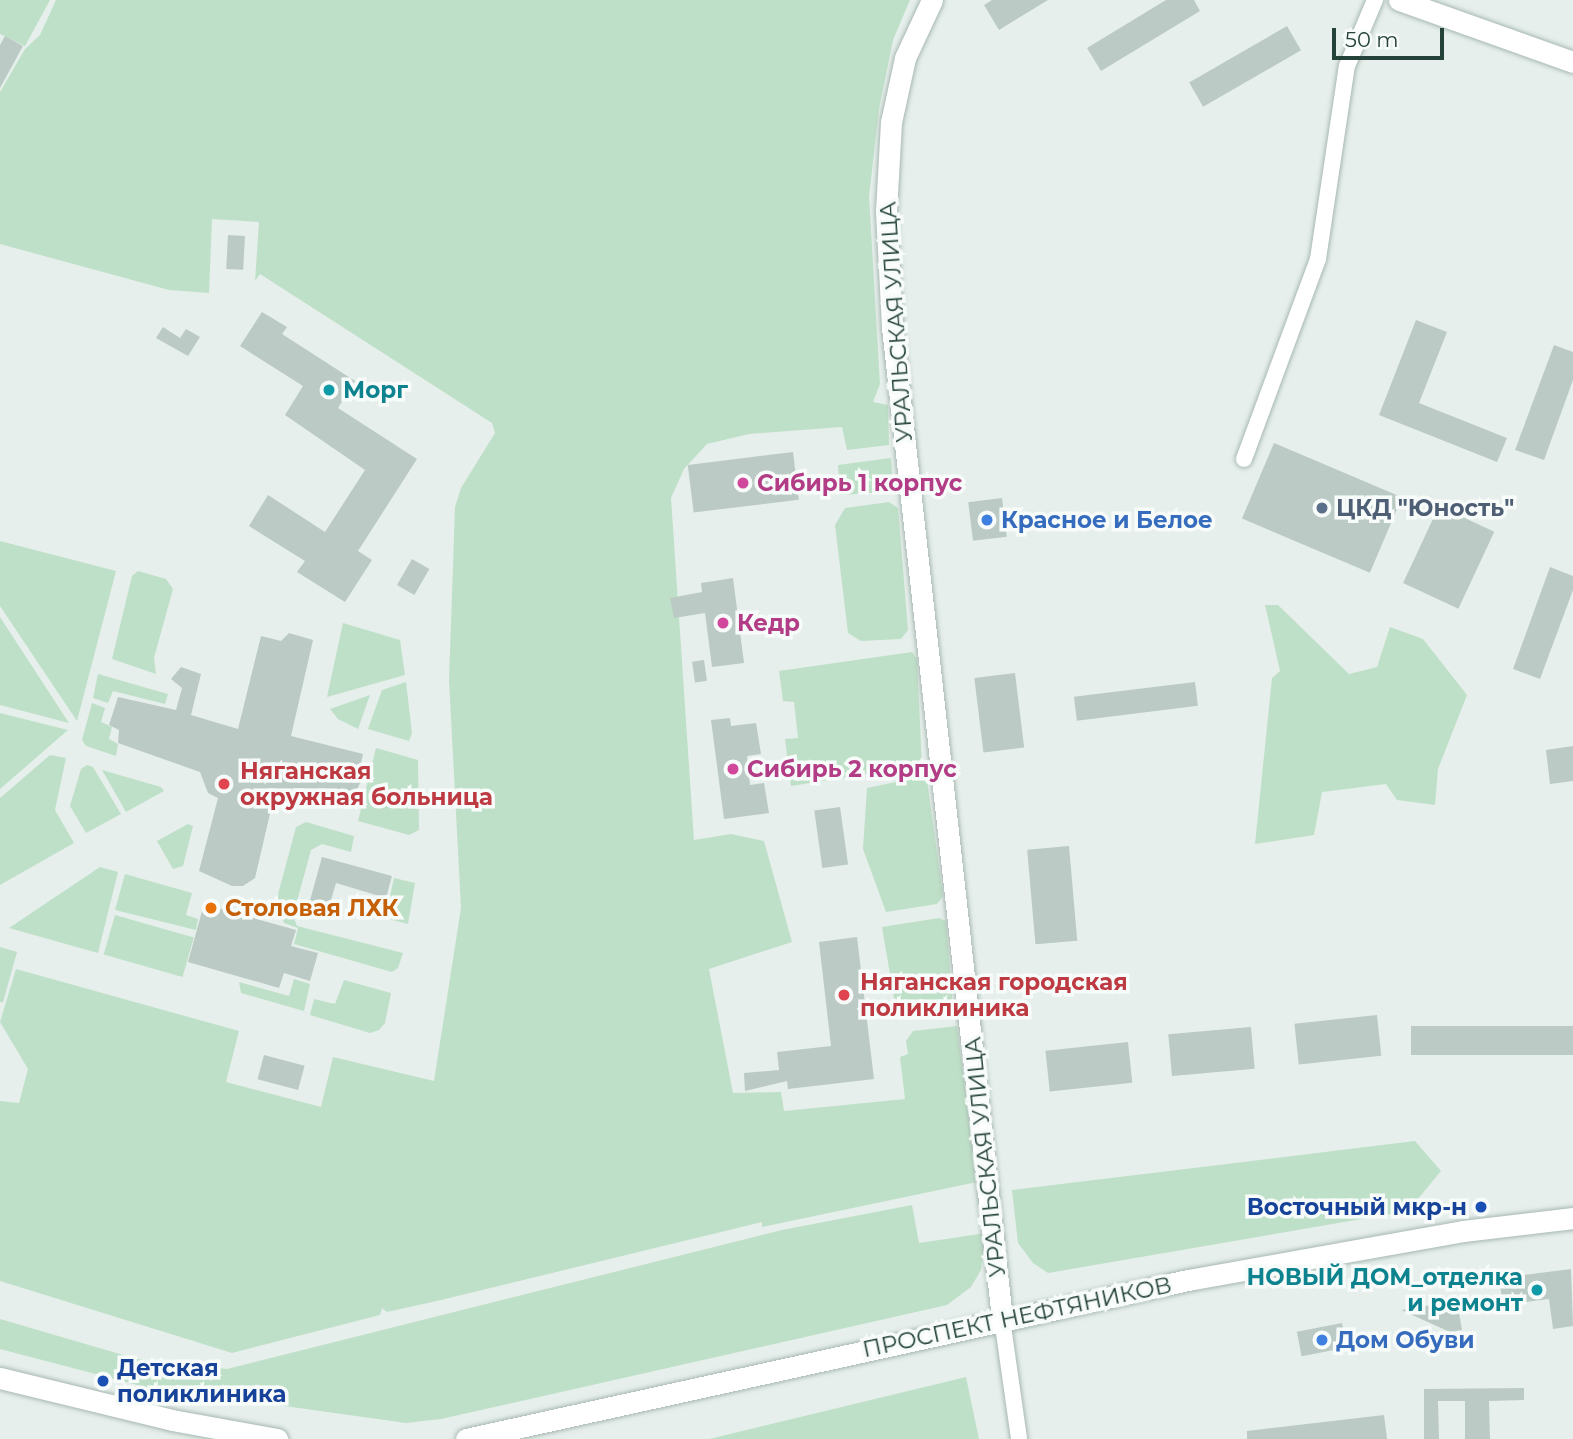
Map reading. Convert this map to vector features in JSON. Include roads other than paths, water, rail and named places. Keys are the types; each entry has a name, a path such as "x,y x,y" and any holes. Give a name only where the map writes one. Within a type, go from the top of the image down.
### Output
{"street":[{"name":"УРАЛЬСКАЯ УЛИЦА","path":"932,0 905,58 891,122 886,211 892,327 1002,1319"},
{"path":"1244,459 1318,259 1347,66 1375,0"},
{"path":"1399,0 1573,62"},
{"name":"ПРОСПЕКТ НЕФТЯНИКОВ","path":"466,1439 1002,1319 1296,1259 1573,1218"},
{"path":"1002,1319 1019,1439"},
{"path":"0,1378 173,1420 278,1439"}],"place":[{"name":"Морг","path":"329,390"},
{"name":"Сибирь 1 корпус","path":"743,483"},
{"name":"ЦКД \"Юность\"","path":"1322,508"},
{"name":"Красное и Белое","path":"987,520"},
{"name":"Кедр","path":"723,623"},
{"name":"Сибирь 2 корпус","path":"733,769"},
{"name":"Няганская окружная больница","path":"224,784"},
{"name":"Столовая ЛХК","path":"211,908"},
{"name":"Няганская городская поликлиника","path":"844,995"},
{"name":"Восточный мкр-н","path":"1481,1207"},
{"name":"НОВЫЙ ДОМ_отделка и ремонт","path":"1537,1290"},
{"name":"Дом Обуви","path":"1322,1340"},
{"name":"Детская поликлиника","path":"103,1381"}]}
